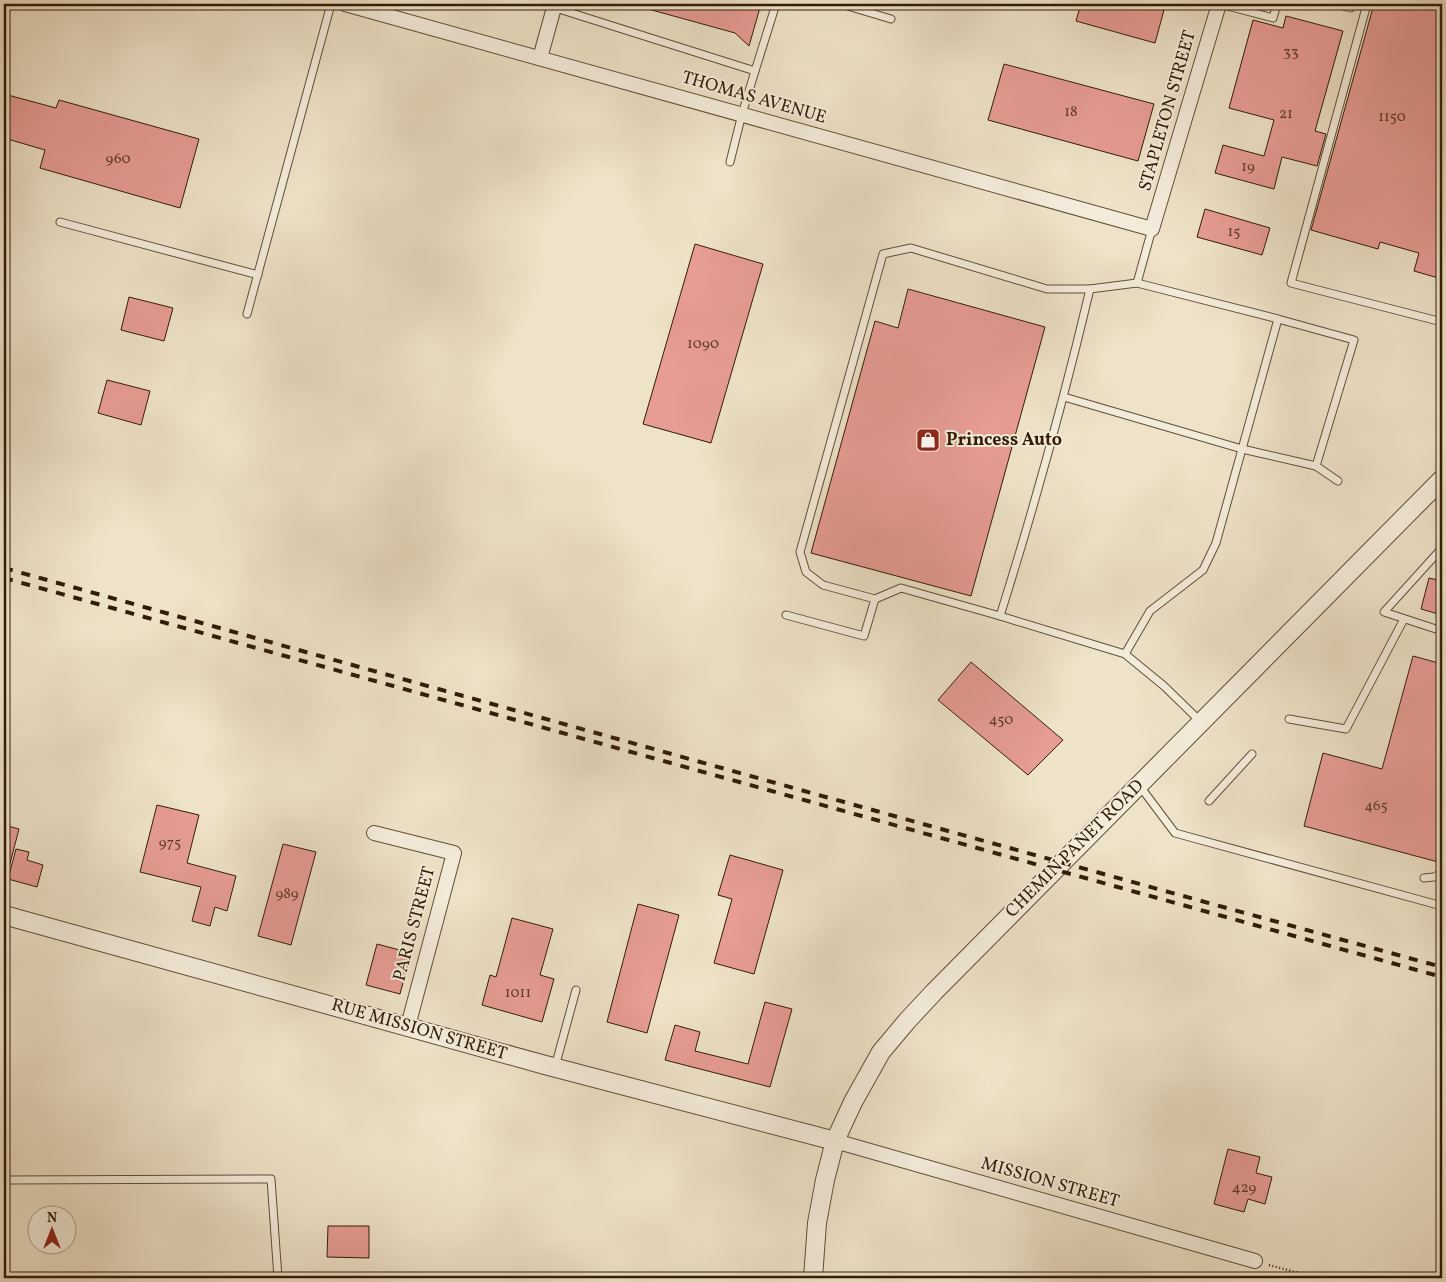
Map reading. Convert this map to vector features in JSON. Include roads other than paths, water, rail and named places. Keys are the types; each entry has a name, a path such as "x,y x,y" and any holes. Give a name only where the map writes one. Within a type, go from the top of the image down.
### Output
{"street":[{"name":"THOMAS AVENUE","path":"345,4 1152,229"},
{"name":"STAPLETON STREET","path":"1152,229 1220,4"},
{"path":"540,58 551,5"},
{"name":"CHEMIN PANET ROAD","path":"813,1278 817,1223 835,1141 852,1102 881,1052 906,1021 1442,479"},
{"name":"PARIS STREET","path":"374,833 454,853 408,1026"},
{"name":"RUE MISSION STREET","path":"4,915 555,1068 835,1141"},
{"name":"MISSION STREET","path":"835,1141 1256,1261"}],"lane":[{"path":"247,314 331,4"},
{"path":"730,162 742,114 776,4"},
{"path":"841,4 891,19"},
{"path":"1220,4 1273,18 1277,4"},
{"path":"1335,4 1352,8"},
{"path":"1367,4 1291,283 1442,322"},
{"path":"551,5 755,71"},
{"path":"60,222 258,275"},
{"path":"1137,283 1152,229"},
{"path":"1200,722 1164,686 1125,654 901,588 875,599 823,585 806,572 800,552 883,254 911,248 1047,289 1090,289 1137,283 1354,340 1316,466"},
{"path":"1000,616 1064,397 1090,289"},
{"path":"1125,654 1150,612 1203,570 1216,543 1278,319"},
{"path":"1064,397 1242,449 1316,466 1338,481"},
{"path":"1442,548 1384,612 1442,631"},
{"path":"786,615 864,636 875,599"},
{"path":"1289,719 1346,729 1404,619"},
{"path":"1208,801 1252,754"},
{"path":"1139,785 1175,833 1442,906"},
{"path":"1424,878 1434,877 1442,873"},
{"path":"555,1068 576,990"},
{"path":"4,1180 271,1179 278,1278"}],"railway":[{"path":"4,568 1442,967"},
{"path":"4,578 1442,977"}],"place":[{"name":"Princess Auto","path":"928,440"}]}
